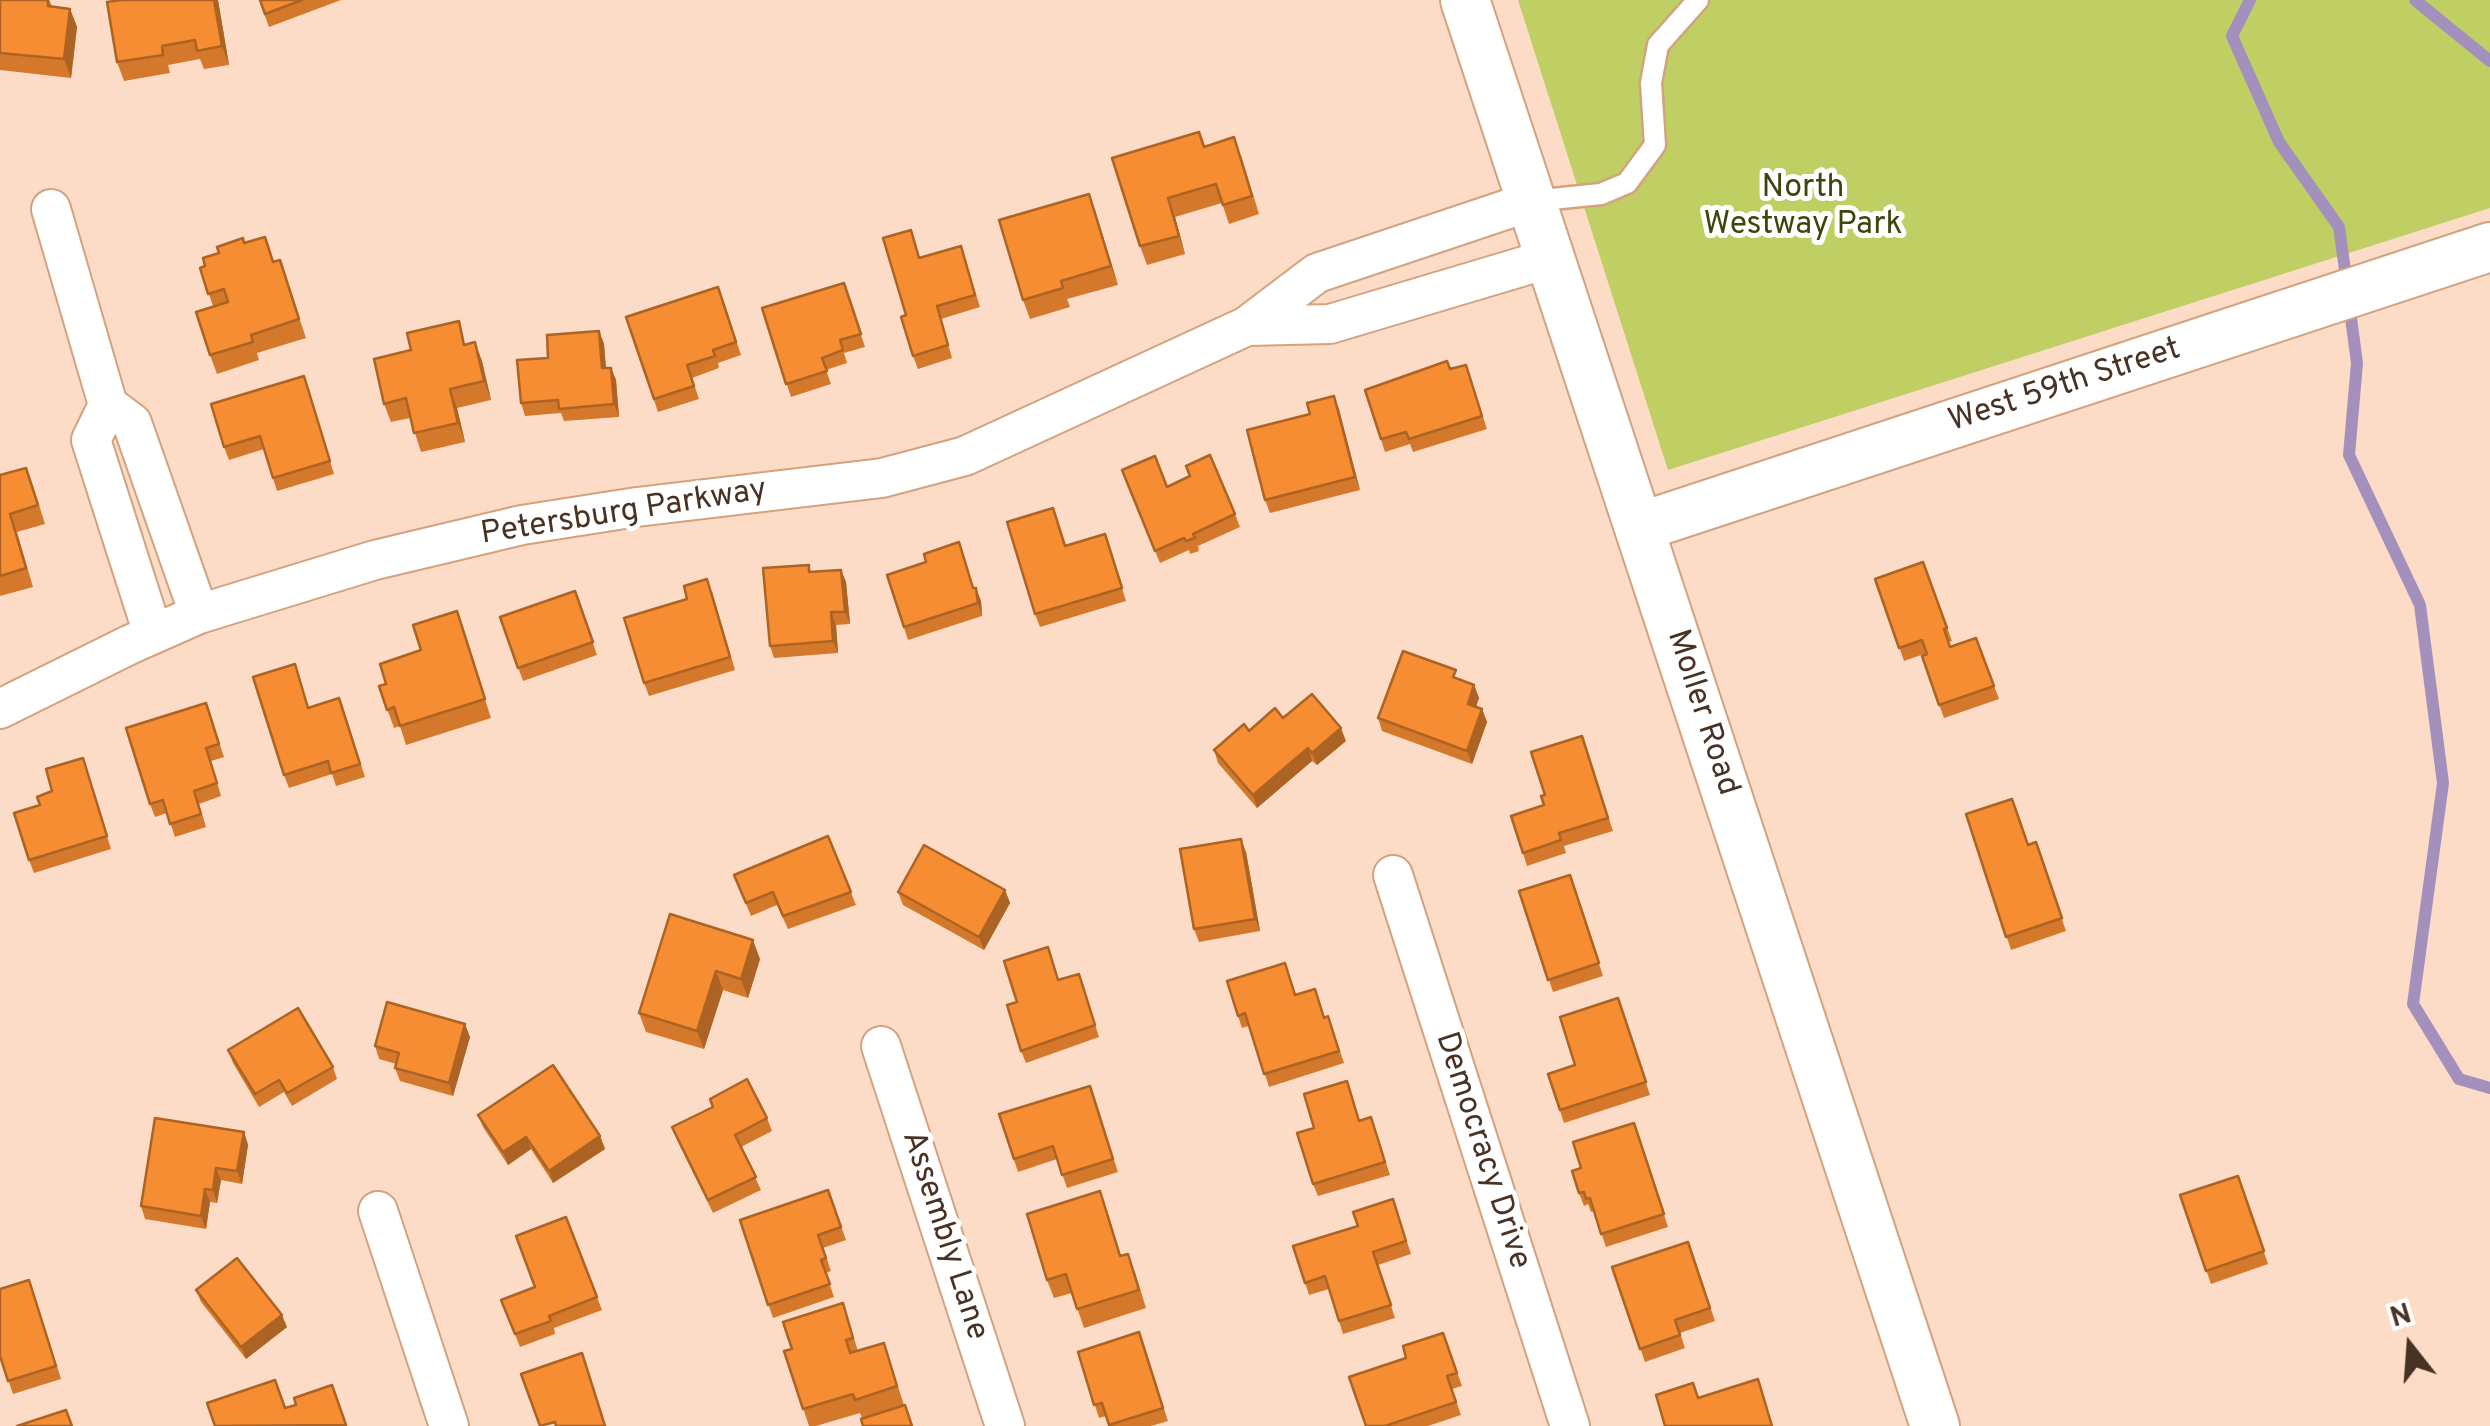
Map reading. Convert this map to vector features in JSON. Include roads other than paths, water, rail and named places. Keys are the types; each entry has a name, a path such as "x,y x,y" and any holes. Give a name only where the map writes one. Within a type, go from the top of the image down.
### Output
{"street":[{"name":"Moller Road","path":"1465,0 1935,1426"},
{"name":"Petersburg Parkway","path":"0,709 198,614 375,560 522,525 638,506 916,471 996,443 1247,326 1317,273 1532,201"},
{"path":"51,210 108,405 132,423 198,614"},
{"name":"West 59th Street","path":"1640,527 2490,248"},
{"name":"Petersburg Parkway","path":"1247,326 1330,324 1551,258"},
{"path":"108,405 91,440 153,634"},
{"name":"Democracy Drive","path":"1393,876 1570,1426"},
{"name":"Assembly Lane","path":"881,1046 1005,1426"},
{"path":"378,1211 449,1426"}],"lane":[{"path":"1532,201 1602,194 1627,182 1656,145 1651,84 1658,44 1698,0"}],"waterway":[{"path":"2250,0 2232,36 2279,142 2339,227 2347,284"},
{"path":"2415,0 2490,61"},
{"path":"2349,303 2357,363 2349,455 2420,605 2443,783 2413,1004 2459,1079 2490,1088"}],"park label":[{"name":"North Westway Park","path":"1803,208"}]}
